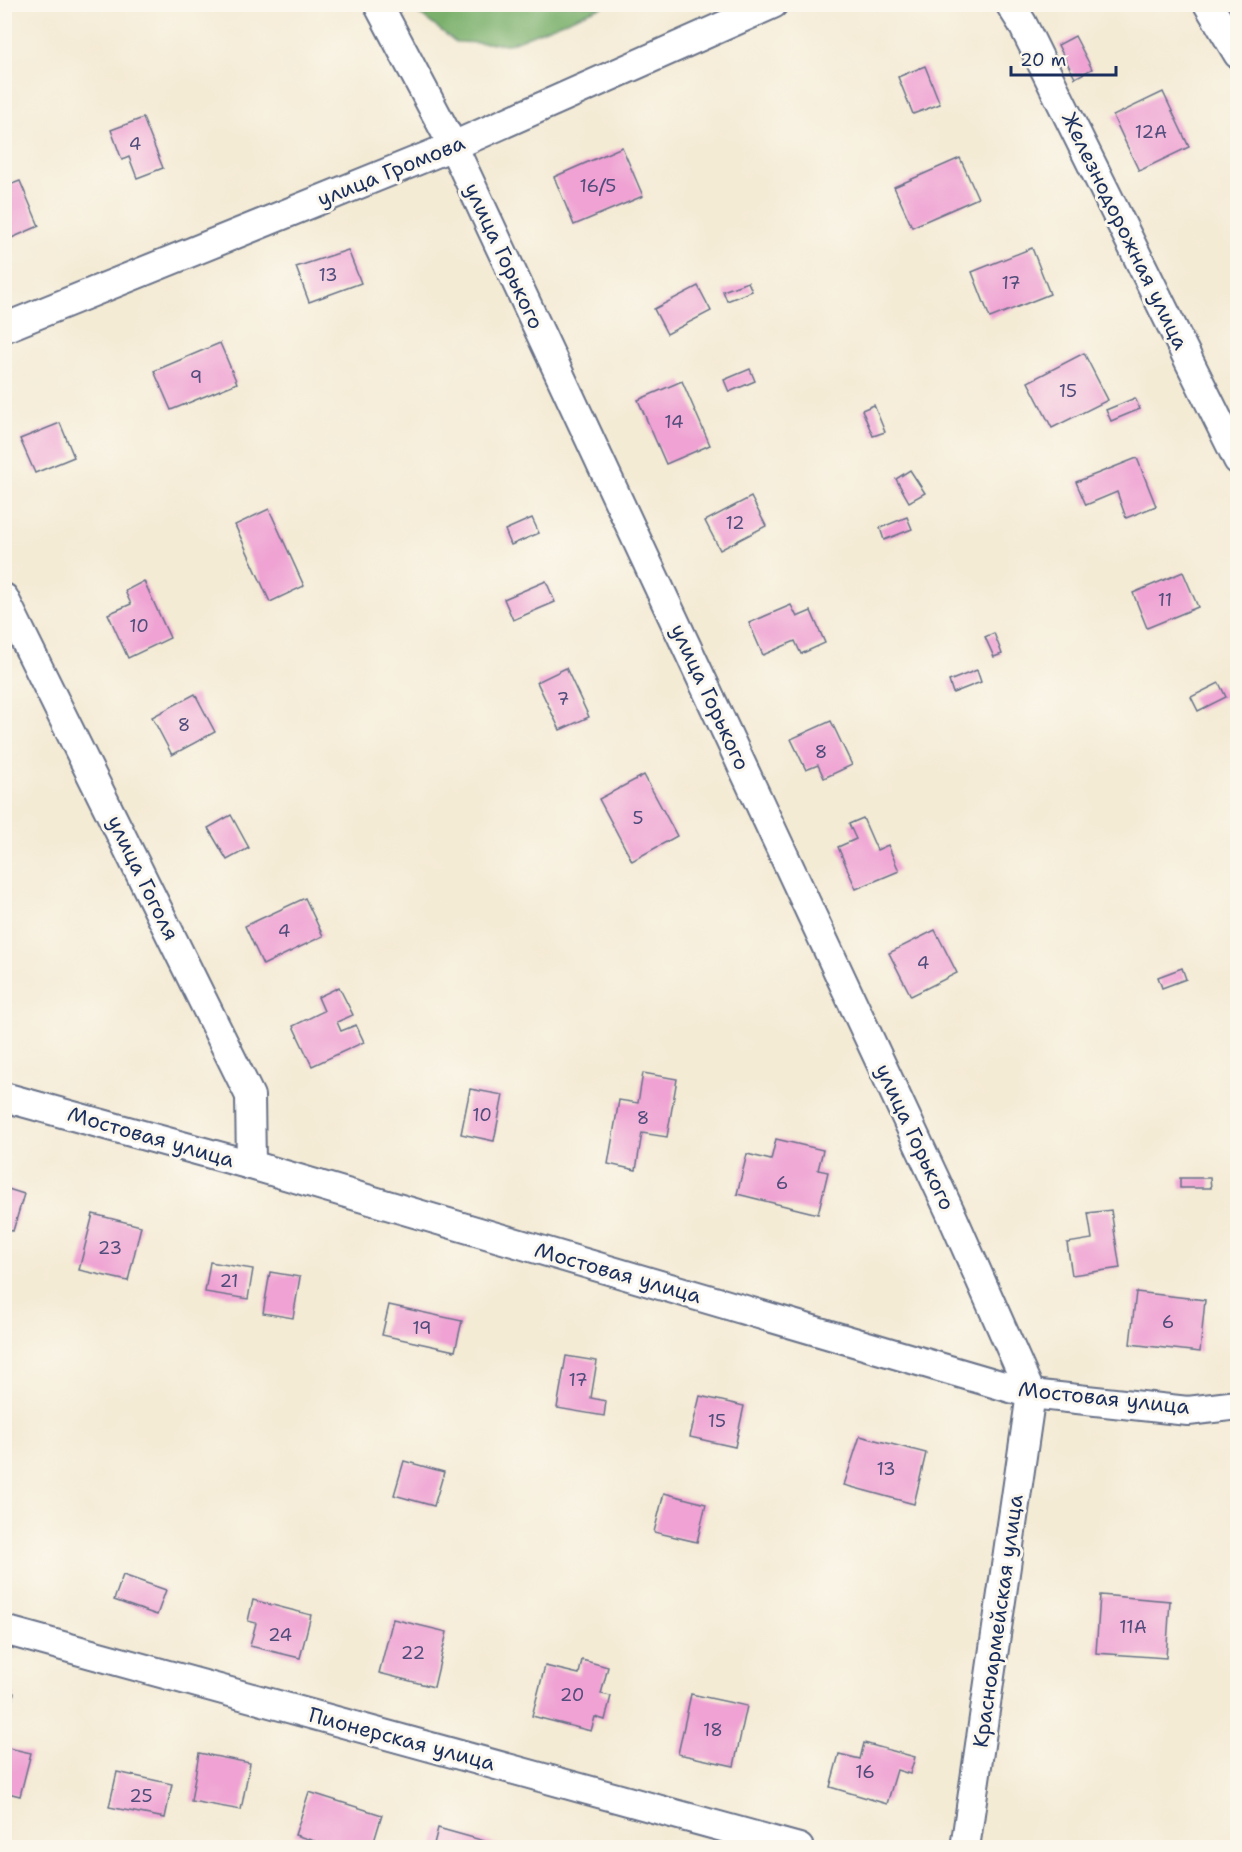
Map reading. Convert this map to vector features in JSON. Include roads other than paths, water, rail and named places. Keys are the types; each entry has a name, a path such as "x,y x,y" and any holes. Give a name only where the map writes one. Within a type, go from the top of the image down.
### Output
{"street":[{"name":"улица Горького","path":"378,4 453,146 948,1208 1031,1394"},
{"name":"улица Громова","path":"4,328 453,146 773,4"},
{"name":"Железнодорожная улица","path":"1010,4 1022,22 1238,460"},
{"path":"1208,4 1238,54"},
{"name":"улица Гоголя","path":"4,598 250,1096 251,1165"},
{"name":"Мостовая улица","path":"4,1097 251,1165 1031,1394 1188,1411 1238,1405"},
{"name":"Красноармейская улица","path":"965,1848 1031,1394"},
{"name":"Пионерская улица","path":"4,1630 799,1848"}]}
